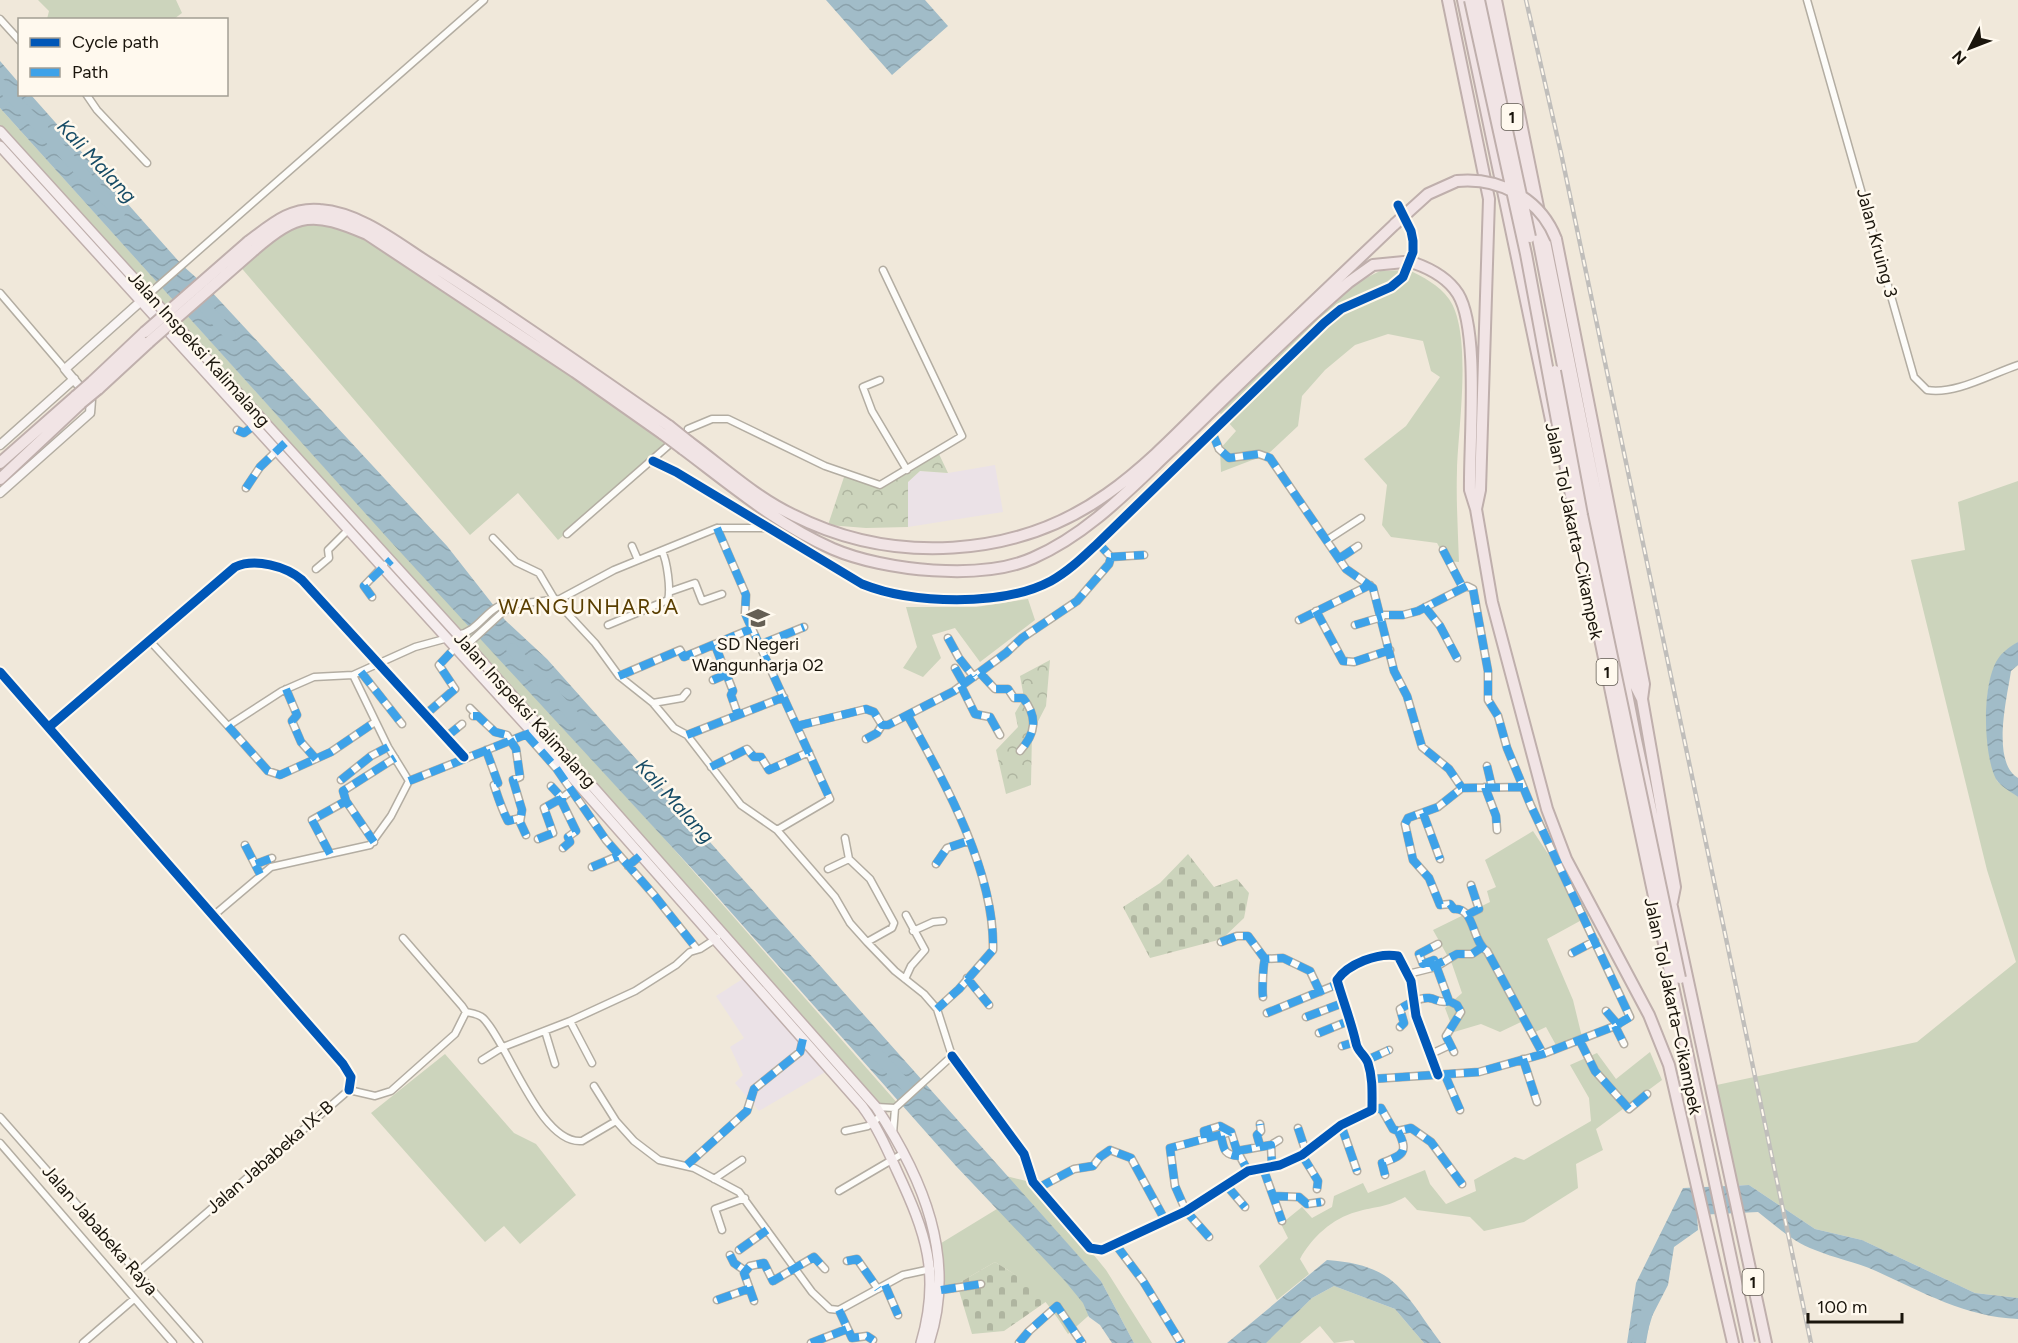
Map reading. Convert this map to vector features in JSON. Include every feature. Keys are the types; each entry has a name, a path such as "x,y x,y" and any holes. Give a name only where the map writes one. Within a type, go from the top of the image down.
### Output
{"highway":[{"path":"1448,0 1489,199 1480,490 1476,509"},
{"name":"Jalan Tol Jakarta–Cikampek","path":"1463,0 1744,1343"},
{"name":"1","path":"1470,0 1526,254 1575,517 1749,1343"},
{"name":"1","path":"1479,0 1533,253 1582,515 1756,1343"},
{"name":"Jalan Tol Jakarta–Cikampek","path":"1487,0 1537,233 1671,905 1766,1343"},
{"path":"1496,0 1635,686 1642,699"},
{"path":"686,446 766,500 794,516 858,540 936,549 1013,539 1041,530 1085,508 1134,472 1428,194 1456,181 1483,181 1517,193 1538,210 1556,239 1644,684 1642,699 1675,887 1671,905"},
{"path":"0,479 95,385 251,246 300,219 343,224 367,234 666,430 761,508 835,550 878,563 914,569 969,570 1030,560 1055,547 1108,509 1349,282 1373,265 1409,262 1430,268 1450,284 1458,294 1468,321 1471,362 1470,490 1476,509 1492,602 1547,809 1566,859 1660,1040 1677,1098 1690,1163 1733,1343"},
{"path":"0,463 79,400"}],"main road":[{"name":"Jalan Inspeksi Kalimalang","path":"0,131 150,292 457,635 470,643 718,936 795,1024 879,1111 893,1135 927,1209 938,1242 931,1299 921,1343"},
{"name":"Jalan Inspeksi Kalimalang","path":"0,146 456,647 529,733 718,936"},
{"path":"0,493 90,413 91,400 65,369 150,292"},
{"path":"168,332 177,324"},
{"path":"214,382 222,375"},
{"path":"0,445 74,379"},
{"name":"Jalan Inspeksi Kalimalang","path":"795,1024 803,1039 858,1101 873,1122 917,1213 941,1290 929,1343"},
{"path":"917,1213 927,1209"}],"street":[{"path":"150,292 484,0"},
{"name":"Jalan Kruing 3","path":"1807,0 1914,377 1927,390 1936,391 1950,389 2018,364"},
{"path":"0,19 18,38"},
{"path":"87,96 97,110 147,163"},
{"path":"652,461 862,584 904,597 931,598 983,598 1032,589 1070,569 1331,316 1391,287 1403,277 1413,252 1413,241 1411,231 1398,205"},
{"path":"688,429 712,419 728,419 825,466 857,479 880,485 962,436 884,270"},
{"path":"0,293 65,369"},
{"path":"880,380 863,387 872,411 907,470"},
{"path":"237,430 244,433 263,419"},
{"path":"1212,432 1219,449 1229,458 1259,454 1270,458 1346,569 1370,585 1377,594 1394,671 1407,696 1422,747 1449,769 1462,788"},
{"path":"246,488 260,467 285,443"},
{"path":"567,534 670,444"},
{"path":"744,527 746,515"},
{"path":"1327,540 1361,519"},
{"path":"228,726 286,689 314,676 353,675 415,647 467,632 500,604 555,600 638,560 717,528 769,529"},
{"path":"717,528 744,588 745,613 751,629 830,799 777,830"},
{"path":"316,569 329,558 330,547 348,530"},
{"path":"493,538 516,562 539,573 555,600 595,643 620,676 653,703 674,728 687,735 747,811 777,830 835,897 850,923 937,1010 952,1056 1024,1154 1030,1176 1038,1188 1090,1248 1102,1250 1166,1222 1248,1171 1272,1166 1304,1154 1341,1125 1381,1108 1405,1145 1401,1155 1382,1163 1385,1175"},
{"path":"1098,543 1111,557"},
{"path":"632,546 638,560"},
{"path":"1340,558 1358,546"},
{"path":"1443,550 1463,588"},
{"path":"608,625 668,600 666,576 668,565 662,551"},
{"path":"1111,557 1144,555"},
{"path":"882,725 888,725 908,716 977,675 1022,638 1077,601 1108,564 1111,557"},
{"path":"372,597 364,586 391,560"},
{"path":"49,727 235,567 264,565 291,570 464,757"},
{"path":"669,592 694,583 702,602 723,594"},
{"path":"1299,620 1370,585"},
{"path":"1355,625 1382,616 1409,614 1463,588 1470,586 1473,589 1488,671 1488,700 1498,716 1507,748 1523,787 1630,1015 1629,1019 1617,1026 1580,1041 1479,1072 1372,1079"},
{"path":"470,643 504,611 518,604"},
{"path":"1425,607 1440,626 1457,658"},
{"path":"1316,611 1343,661 1354,662 1390,650"},
{"path":"759,645 804,627"},
{"path":"620,676 680,650 683,658 751,629"},
{"path":"948,638 959,658 977,675 995,689 1008,689 1014,698 1023,698 1029,705 1035,723 1033,734 1020,751"},
{"path":"150,641 275,775 288,772 337,748 375,722"},
{"path":"715,645 727,674 738,715"},
{"path":"426,714 454,689 439,664 456,647"},
{"path":"955,668 974,713 990,717 1000,735"},
{"path":"0,672 343,1064 351,1077 349,1090"},
{"path":"361,672 402,724"},
{"path":"713,680 727,674"},
{"path":"353,675 388,747 409,781"},
{"path":"286,689 297,715 292,721 298,736 316,759"},
{"path":"653,703 682,698 687,692"},
{"path":"687,735 784,697"},
{"path":"470,708 495,732 507,735 511,740 520,777 513,780 522,810 520,818 526,835"},
{"path":"797,726 866,709 874,712 882,725"},
{"path":"908,716 945,785 985,883 993,937 993,950 937,1010"},
{"path":"446,737 462,724"},
{"path":"866,739 877,733 882,725"},
{"path":"213,916 260,874 279,864 364,848 374,842 409,781 464,757 529,733 618,856 697,949"},
{"path":"341,780 371,756 388,747"},
{"path":"711,767 747,749 754,756 761,757 769,770 809,752"},
{"path":"486,750 498,783 494,785 504,814 508,821 520,818"},
{"path":"374,842 346,801 343,791 395,758"},
{"path":"1487,766 1488,787 1496,816 1497,830"},
{"path":"551,786 562,798 576,831 568,837 570,842 563,848"},
{"path":"1462,788 1523,787"},
{"path":"1462,788 1456,796 1405,821 1413,860 1430,878 1440,905 1450,904 1454,909 1461,909 1467,915 1481,948 1487,951 1543,1054"},
{"path":"538,839 553,833 544,808 572,790"},
{"path":"330,854 312,820 346,801"},
{"path":"585,810 595,803"},
{"path":"1424,813 1440,859"},
{"path":"1422,838 1431,835"},
{"path":"845,838 849,859 870,879 894,923 892,928 867,942"},
{"path":"936,864 946,849 968,841"},
{"path":"245,845 260,874"},
{"path":"628,866 641,855"},
{"path":"592,867 618,856"},
{"path":"256,864 272,858"},
{"path":"828,869 849,859"},
{"path":"1467,915 1479,909 1471,885"},
{"path":"905,979 911,966 925,950 906,915"},
{"path":"913,931 933,921 943,921"},
{"path":"482,1060 502,1047 570,1022 635,991 718,936"},
{"path":"1221,942 1237,936 1248,936 1265,959"},
{"path":"403,938 466,1012 482,1017 502,1047 534,1106 570,1140 582,1142 616,1121"},
{"path":"1572,953 1595,940"},
{"path":"1438,944 1419,954 1423,964 1434,960 1449,1001"},
{"path":"1408,974 1436,967 1457,954 1472,954 1481,948"},
{"path":"1372,1110 1372,1079 1367,1060 1355,1042 1338,977 1353,965 1393,955 1398,956 1408,974 1416,1016 1431,1054 1460,1110"},
{"path":"1265,959 1284,958 1306,968 1312,973 1320,992"},
{"path":"1263,997 1261,989 1265,977 1262,965 1265,959"},
{"path":"967,978 989,1005"},
{"path":"1267,1013 1338,984"},
{"path":"1400,1027 1404,1023 1400,1009 1414,1000 1427,998 1439,1002 1449,1001 1457,1005 1461,1012 1446,1036 1452,1048 1431,1054"},
{"path":"1306,1017 1343,1003"},
{"path":"1605,1011 1617,1026 1624,1044"},
{"name":"Jalan Jababeka IX-B","path":"138,1272 349,1090 381,1095 400,1085 455,1034 466,1012"},
{"path":"1319,1033 1351,1020"},
{"path":"570,1022 592,1063"},
{"path":"544,1031 555,1064"},
{"path":"687,1165 747,1111 754,1089 800,1052 803,1039"},
{"path":"1580,1041 1595,1071 1629,1108 1647,1094"},
{"path":"1342,1047 1355,1042"},
{"path":"1367,1060 1389,1050"},
{"path":"845,1131 859,1129 873,1122 879,1111 897,1106 952,1056"},
{"path":"1523,1059 1537,1102"},
{"path":"594,1086 616,1121 634,1141 659,1160 687,1165 745,1198 794,1269 821,1302 830,1309 839,1310 903,1275 936,1268"},
{"path":"893,1135 897,1106"},
{"name":"Jalan Jababeka Raya","path":"0,1117 3,1126 138,1272 199,1343"},
{"path":"1260,1124 1261,1131 1257,1135 1260,1146"},
{"path":"1341,1125 1357,1171"},
{"path":"1205,1138 1207,1129 1220,1126 1231,1132 1238,1154 1248,1171"},
{"path":"1298,1128 1304,1154 1318,1181 1317,1189"},
{"path":"1398,1131 1411,1128 1425,1136 1462,1184"},
{"path":"1209,1237 1186,1211 1175,1186 1170,1148 1231,1132"},
{"path":"1221,1136 1223,1151 1227,1154 1238,1154 1260,1146 1271,1145 1279,1140"},
{"name":"Jalan Jababeka Raya","path":"0,1143 172,1343"},
{"path":"1271,1145 1272,1166"},
{"path":"1038,1188 1074,1169 1093,1166 1110,1150 1118,1152 1131,1158 1166,1222"},
{"path":"839,1191 902,1154"},
{"path":"714,1179 742,1160"},
{"path":"1263,1168 1282,1221"},
{"path":"1227,1186 1245,1207"},
{"path":"1273,1196 1299,1197 1312,1204 1321,1202"},
{"path":"722,1230 715,1209 745,1198"},
{"path":"739,1250 767,1230"},
{"path":"1116,1245 1143,1281 1181,1343"},
{"path":"730,1256 734,1263 744,1270 748,1289 754,1301"},
{"path":"744,1270 762,1262 773,1281 814,1257 825,1269"},
{"path":"847,1261 857,1259 878,1289"},
{"path":"941,1290 981,1284"},
{"path":"885,1285 898,1314"},
{"path":"717,1300 748,1289"},
{"path":"83,1343 134,1299"},
{"path":"1019,1343 1057,1306 1082,1343"},
{"path":"839,1310 852,1338 867,1336 873,1340"},
{"path":"811,1343 847,1329"}],"shaded area":[{"path":"995,465 1003,512 908,527 908,482 920,471 948,473"},
{"path":"744,978 827,1071 759,1111 735,1083 743,1075 730,1047 744,1038 716,996"}],"green space":[{"path":"38,0 176,0 182,13 175,18 47,18 49,11"},
{"path":"0,108 352,498 664,838 899,1105 876,1107 586,779 0,131"},
{"path":"292,222 343,224 673,442 558,540 518,493 470,535 238,264"},
{"path":"1409,270 1445,294 1456,314 1461,334 1462,382 1457,482 1459,562 1447,561 1437,543 1391,537 1382,525 1387,485 1364,459 1406,426 1440,377 1431,371 1423,341 1388,334 1355,345 1325,370 1302,396 1298,426 1268,454 1221,472 1220,449 1236,431 1219,412 1352,285 1380,271"},
{"path":"939,454 948,473 920,471 908,482 908,527 866,528 828,525 845,474 885,484"},
{"path":"2018,481 2018,642 2004,654 1994,670 1987,706 1990,744 1997,781 2018,797 2018,1298 1975,1293 1862,1240 1815,1229 1749,1185 1732,1185 1712,1086 1917,1042 2016,962 1987,870 1911,560 1965,550 1958,502"},
{"path":"1028,599 1035,620 980,662 955,628 932,635 941,658 923,677 903,668 917,647 906,607 976,607"},
{"path":"1050,660 1046,706 1032,733 1031,785 1006,794 996,750 1018,727 1015,713 1024,698 1020,676"},
{"path":"1533,831 1589,916 1547,939 1573,1000 1582,1037 1557,1047 1546,1027 1531,1034 1521,1022 1500,1032 1481,1024 1454,1032 1445,1008 1462,993 1452,964 1433,930 1490,902 1487,891 1496,887 1485,860"},
{"path":"1188,854 1214,887 1237,879 1249,893 1244,918 1222,939 1150,958 1123,907 1160,883"},
{"path":"1650,1052 1662,1080 1596,1129 1603,1150 1576,1164 1578,1188 1524,1222 1484,1231 1470,1217 1417,1210 1405,1197 1386,1205 1347,1215 1331,1224 1310,1244 1300,1259 1309,1274 1277,1300 1259,1266 1288,1238 1281,1224 1302,1207 1312,1218 1332,1207 1334,1196 1363,1183 1368,1193 1425,1170 1430,1184 1446,1204 1476,1191 1474,1180 1515,1157 1524,1160 1591,1121 1589,1098 1570,1065 1597,1053 1616,1079"},
{"path":"445,1054 514,1133 536,1144 576,1195 520,1244 504,1226 485,1242 371,1113"},
{"path":"1006,1176 1035,1183 1106,1270 1152,1343 1134,1343 1101,1281"},
{"path":"1010,1201 1096,1309 1068,1334 1037,1292 995,1262 957,1284 939,1289 938,1245"},
{"path":"995,1262 1029,1283 1047,1301 1004,1331 972,1334 957,1284"},
{"path":"1334,1286 1395,1309 1424,1343 1355,1343 1353,1340 1334,1343 1320,1326 1300,1343 1265,1343 1312,1298"}],"water":[{"path":"826,0 925,0 948,26 892,75"},
{"path":"0,61 18,82 18,96 32,96 182,265 209,289 447,546 505,620 547,659 1101,1281 1134,1343 1112,1343 1100,1325 1089,1317 1083,1303 1065,1281 956,1166 706,884 392,543 0,108"},
{"path":"2018,642 2018,665 2011,671 2004,713 2003,744 2010,770 2018,778 2018,797 1996,779 1988,752 1986,717 1987,698 1994,667 2002,654"},
{"path":"1749,1185 1815,1229 1862,1240 1975,1293 2018,1298 2018,1319 1980,1314 1962,1308 1868,1268 1807,1247 1758,1212 1697,1215 1698,1230 1674,1247 1668,1285 1650,1320 1646,1343 1627,1343 1636,1283 1683,1188"},
{"path":"1327,1260 1369,1268 1384,1275 1407,1296 1441,1343 1424,1343 1395,1309 1334,1286 1312,1298 1266,1343 1227,1343"}],"waterway":[{"name":"Kali Malang","path":"0,84 119,213"},
{"name":"Kali Malang","path":"203,305 230,335"},
{"name":"Kali Malang","path":"512,649 585,729"},
{"name":"Kali Malang","path":"871,1047 907,1087"},
{"path":"1638,1343 1648,1309"}],"railway":[{"path":"1526,0 1561,153 1811,1343"}],"marked path":[{"path":"237,430 244,433 263,419"},
{"path":"1212,432 1219,449 1229,458 1259,454 1270,458 1346,569 1373,588 1394,671 1407,696 1422,747 1449,769 1462,788"},
{"path":"246,488 260,467 285,443"},
{"path":"717,528 746,595 745,613 830,799"},
{"path":"797,726 866,709 874,712 882,725 888,725 954,691 1006,653 1022,638 1077,601 1109,564 1111,557 1098,543"},
{"path":"1340,558 1358,546"},
{"path":"1443,550 1463,588"},
{"path":"1111,557 1144,555"},
{"path":"372,597 364,586 391,560"},
{"path":"1299,620 1370,585"},
{"path":"1372,1079 1479,1072 1543,1054 1615,1026 1630,1017 1531,806 1507,748 1498,716 1488,700 1488,671 1473,589 1467,586 1418,611 1403,615 1382,615"},
{"path":"1425,607 1440,626 1457,658"},
{"path":"1316,611 1343,661 1354,662 1390,650"},
{"path":"1355,625 1382,617"},
{"path":"759,645 804,627"},
{"path":"619,676 680,650 684,657 751,629"},
{"path":"948,638 959,658 974,677"},
{"path":"715,645 733,691 731,695 738,715"},
{"path":"426,714 455,689 439,665 456,647"},
{"path":"955,668 964,684"},
{"path":"361,672 402,724"},
{"path":"980,673 995,689 1008,689 1014,698 1023,698 1028,705 1033,718 1032,731 1020,751"},
{"path":"713,680 727,674"},
{"path":"961,686 975,714 990,717 1000,735"},
{"path":"286,689 297,715 292,721 301,742 316,759"},
{"path":"687,735 784,697"},
{"path":"473,716 478,716 495,732 507,735 516,749 520,777 513,780 522,810 520,822 526,835"},
{"path":"908,716 952,799 965,829 986,890 991,920 993,950 959,989 937,1009"},
{"path":"228,726 268,771 280,775 331,752 375,722"},
{"path":"446,737 462,724"},
{"path":"866,739 877,733 882,725"},
{"path":"409,781 532,732"},
{"path":"526,734 556,768 606,840 697,949"},
{"path":"341,780 371,756 388,747"},
{"path":"711,767 747,749 754,757 761,757 769,770 809,752"},
{"path":"486,750 498,783 494,785 506,817 508,821 520,818"},
{"path":"346,801 343,791 395,758"},
{"path":"1487,766 1492,787"},
{"path":"538,839 553,833 544,808 562,798 551,786"},
{"path":"1485,787 1496,816 1497,830"},
{"path":"1523,787 1462,788 1438,807 1408,818 1405,824 1413,860 1429,878 1440,905 1450,904 1470,919 1478,941 1487,951 1543,1054"},
{"path":"563,848 570,842 568,837 576,831 562,802 566,794"},
{"path":"330,854 312,820 346,801 374,842"},
{"path":"1423,813 1440,859"},
{"path":"936,864 947,848 968,841"},
{"path":"245,845 260,874"},
{"path":"628,866 641,855"},
{"path":"592,867 618,856"},
{"path":"256,864 272,858"},
{"path":"1467,915 1479,909 1471,885"},
{"path":"1221,942 1237,936 1248,936 1265,959 1283,958 1310,971 1320,992"},
{"path":"1572,953 1595,941"},
{"path":"1400,1027 1404,1023 1400,1009 1410,1003 1425,998 1449,1001 1434,960 1423,964 1419,954 1438,944"},
{"path":"1430,968 1457,954 1472,954 1481,948"},
{"path":"1263,997 1265,959"},
{"path":"967,978 989,1005"},
{"path":"1267,1013 1338,984"},
{"path":"1449,1001 1457,1005 1461,1012 1446,1036 1454,1052"},
{"path":"1306,1017 1343,1003"},
{"path":"1606,1011 1618,1025"},
{"path":"1319,1033 1351,1020"},
{"path":"1615,1026 1624,1044"},
{"path":"687,1165 747,1111 754,1089 800,1052 803,1039"},
{"path":"1580,1041 1595,1071 1629,1109 1647,1094"},
{"path":"1342,1046 1355,1042"},
{"path":"1367,1060 1389,1050"},
{"path":"1523,1059 1537,1102"},
{"path":"1445,1075 1460,1110"},
{"path":"1372,1110 1381,1108 1393,1129 1398,1131 1411,1128 1431,1142 1462,1184"},
{"path":"1260,1124 1261,1131 1257,1135 1260,1146"},
{"path":"1341,1125 1357,1171"},
{"path":"1205,1138 1204,1131 1220,1126 1231,1132 1237,1151 1248,1171"},
{"path":"1298,1128 1306,1152"},
{"path":"1385,1175 1382,1163 1395,1158 1403,1149 1398,1131"},
{"path":"1209,1237 1186,1211 1175,1186 1170,1148 1231,1132"},
{"path":"1221,1136 1226,1151 1239,1156"},
{"path":"1237,1151 1271,1145 1272,1166"},
{"path":"1038,1188 1074,1169 1093,1166 1110,1150 1131,1158 1166,1222"},
{"path":"1302,1155 1318,1181 1317,1189"},
{"path":"1263,1168 1282,1221"},
{"path":"1227,1186 1245,1207"},
{"path":"1273,1196 1299,1197 1307,1204 1321,1202"},
{"path":"739,1250 767,1230"},
{"path":"1116,1245 1143,1281 1181,1343"},
{"path":"730,1255 734,1263 744,1270"},
{"path":"754,1301 744,1273 750,1266 764,1263 773,1281 814,1257 825,1269"},
{"path":"847,1261 857,1259 878,1289"},
{"path":"941,1290 981,1284"},
{"path":"885,1285 898,1315"},
{"path":"717,1300 748,1289"},
{"path":"1019,1343 1057,1306 1082,1343"},
{"path":"839,1310 852,1338 867,1336 873,1340"},
{"path":"811,1343 847,1329"}],"cycle path":[{"path":"653,461 676,472 862,584 882,591 906,596 957,600 983,599 1031,589 1058,577 1081,559 1324,323 1341,309 1391,287 1403,277 1413,252 1413,241 1411,231 1398,205"},
{"path":"49,727 235,567 261,563 279,567 302,580 464,757"},
{"path":"0,672 343,1064 351,1077 349,1090"},
{"path":"952,1056 1024,1154 1033,1182 1090,1248 1102,1250 1186,1211 1248,1171 1280,1165 1302,1155 1341,1125 1372,1110 1370,1069 1367,1060 1357,1046 1337,980 1356,964 1382,956 1398,956 1411,981 1416,1016 1438,1075"}],"place":[{"name":"SD Negeri Wangunharja 02","path":"758,618"}],"district":[{"name":"WANGUNHARJA","path":"589,606"}]}
